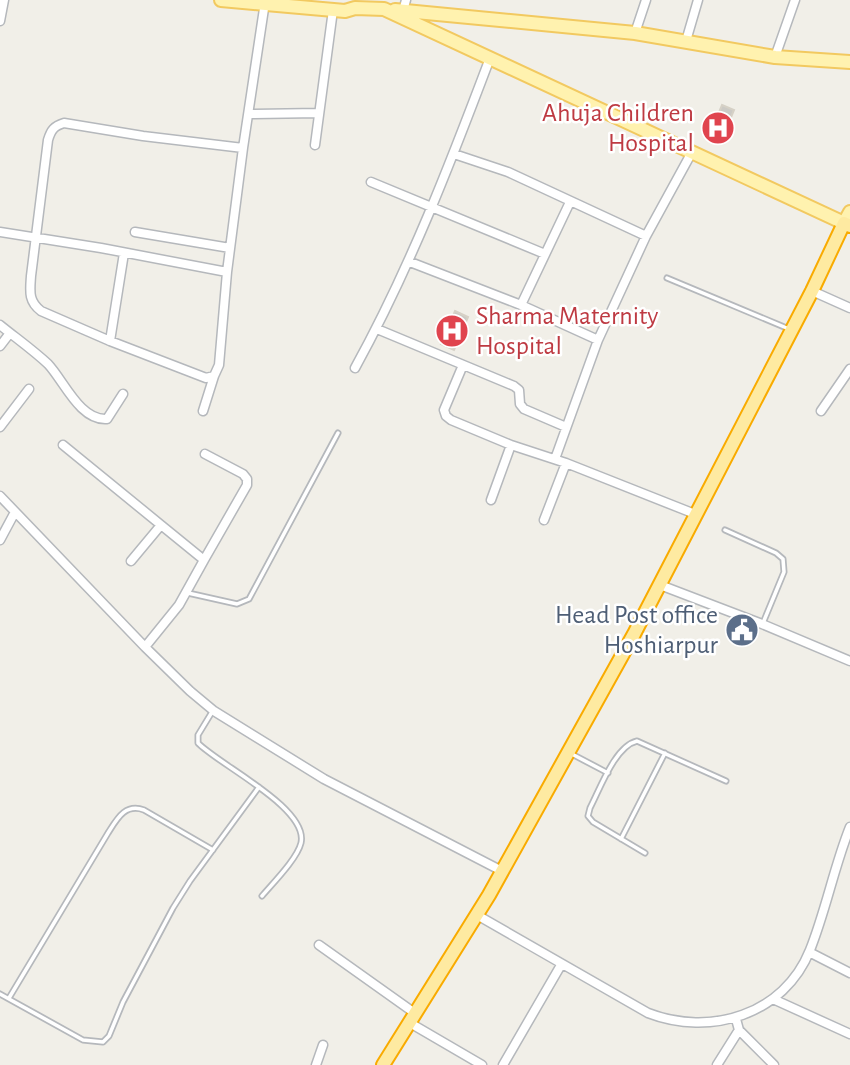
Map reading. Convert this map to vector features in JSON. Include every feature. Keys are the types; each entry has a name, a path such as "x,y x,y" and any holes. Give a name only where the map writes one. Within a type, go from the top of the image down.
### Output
{"highway":[{"path":"383,1065 477,915 660,585 848,220"}],"main road":[{"path":"221,0 337,5 347,1 355,8 384,9 405,6 635,33 775,57 850,62"},
{"path":"384,9 692,152 848,220"}],"street":[{"path":"0,20 4,0"},
{"path":"635,33 646,0"},
{"path":"686,41 698,0"},
{"path":"775,57 795,0"},
{"path":"203,411 219,365 230,248 265,2"},
{"path":"315,145 337,5"},
{"path":"355,368 410,262 490,58"},
{"path":"250,114 319,113"},
{"path":"214,376 206,378 41,311 33,304 30,296 34,239 48,140 57,125 71,123 143,136 243,148"},
{"path":"555,459 598,340 646,236 692,152"},
{"path":"454,153 508,172 646,236"},
{"path":"372,182 545,254"},
{"path":"521,305 570,202"},
{"path":"0,232 227,272"},
{"path":"135,232 230,248"},
{"path":"110,341 124,253"},
{"path":"410,262 521,305 598,340"},
{"path":"812,291 850,308"},
{"path":"0,325 48,365 78,403 96,418 107,419 123,394"},
{"path":"377,329 514,386 519,390 520,404 524,409 566,427"},
{"path":"0,346 10,333"},
{"path":"463,365 444,410 446,416 511,445 566,463 695,514"},
{"path":"821,411 850,369"},
{"path":"0,427 29,389"},
{"path":"63,445 204,560"},
{"path":"491,500 511,445"},
{"path":"145,648 186,593 247,485 243,474 205,454"},
{"path":"544,520 566,463"},
{"path":"0,496 145,648 214,710 324,779 502,871"},
{"path":"0,540 15,512"},
{"path":"131,561 161,525"},
{"path":"660,585 850,661"},
{"path":"477,915 618,997 662,1018 709,1023 736,1019 772,999 789,984 809,952 850,827"},
{"path":"319,945 413,1019 482,1065"},
{"path":"809,952 850,973"},
{"path":"503,1065 561,965"},
{"path":"772,999 850,1034"},
{"path":"736,1019 739,1030 774,1065"},
{"path":"717,1065 739,1030"},
{"path":"316,1065 323,1045"}],"lane":[{"path":"667,278 791,330"},
{"path":"186,593 237,604 249,598 338,433"},
{"path":"725,530 776,552 783,559 784,572 762,624"},
{"path":"214,710 198,735 198,743 286,809 301,838 295,855 262,897"},
{"path":"645,853 593,822 588,816 621,750 637,741 726,781"},
{"path":"568,752 608,773"},
{"path":"621,839 664,753"},
{"path":"0,994 83,1040 103,1042 109,1036 149,950 190,881 259,787"},
{"path":"9,998 125,810 132,807 144,810 213,850"}],"building":[{"path":"722,105 734,110 722,139 710,134"},
{"path":"455,311 468,317 454,350 441,344"}],"place":[{"name":"Ahuja Children Hospital","path":"718,128"},
{"name":"Sharma Maternity Hospital","path":"452,331"},
{"name":"Head Post office Hoshiarpur","path":"742,630"}]}
